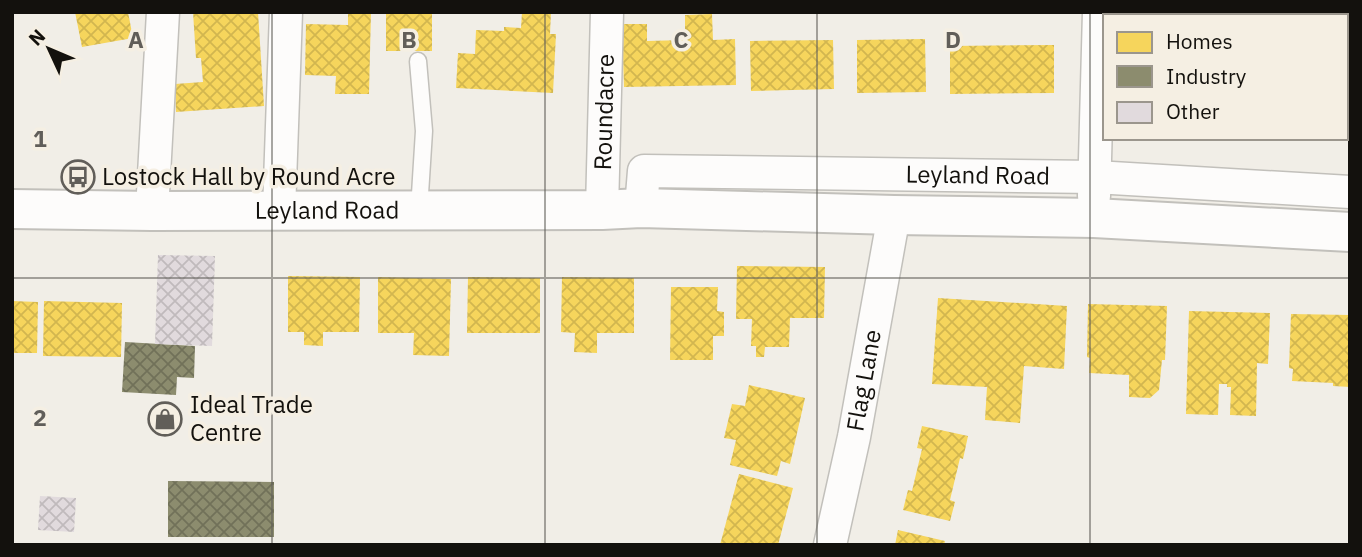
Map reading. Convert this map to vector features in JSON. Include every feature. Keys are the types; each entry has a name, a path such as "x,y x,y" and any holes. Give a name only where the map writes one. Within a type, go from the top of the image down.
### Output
{"main road":[{"name":"Leyland Road","path":"12,209 419,211 641,208 1094,218 1350,232"}],"street":[{"path":"152,211 163,12"},
{"path":"279,211 286,12"},
{"name":"Roundacre","path":"602,210 607,12"},
{"path":"1094,218 1099,12"},
{"name":"Leyland Road","path":"641,208 644,171 1095,177 1350,192"},
{"name":"Flag Lane","path":"830,545 854,436 894,215"}],"lane":[{"path":"418,61 424,131 419,211"}],"building: Homes":[{"path":"75,12 128,12 133,38 82,47"},
{"path":"193,12 258,12 264,106 176,112 175,84 203,82 201,58 196,58"},
{"path":"348,12 371,12 369,94 335,94 336,76 305,75 306,24 348,25"},
{"path":"386,12 432,12 432,51 386,51"},
{"path":"522,12 551,12 550,34 556,34 553,93 456,88 458,53 475,54 476,30 504,31 504,27 521,28"},
{"path":"1154,12 1206,12 1206,14"},
{"path":"712,14 713,40 735,39 736,85 624,87 622,24 647,24 647,41 685,40 685,15"},
{"path":"925,39 926,92 857,93 857,40"},
{"path":"833,40 834,89 751,91 750,41"},
{"path":"1054,45 1054,93 950,94 950,46"},
{"path":"1348,56 1350,56 1348,106"},
{"path":"737,266 825,267 824,318 790,318 789,347 765,347 764,357 756,357 756,346 751,346 752,319 736,319"},
{"path":"288,276 360,277 359,332 323,332 323,346 304,345 304,332 288,332"},
{"path":"378,277 451,279 449,356 413,355 414,333 378,333"},
{"path":"468,277 540,278 540,333 467,333"},
{"path":"562,277 634,278 634,333 597,333 597,353 574,352 575,333 561,332"},
{"path":"671,287 718,287 717,311 724,312 724,336 713,336 713,360 670,360"},
{"path":"938,298 1067,306 1064,369 1024,366 1020,423 985,420 987,387 932,384"},
{"path":"12,301 38,302 37,353 12,353"},
{"path":"44,301 122,303 121,357 43,356"},
{"path":"1088,304 1167,306 1165,360 1162,360 1159,390 1150,398 1129,397 1129,375 1089,373"},
{"path":"1189,311 1270,313 1268,364 1257,363 1256,416 1230,415 1231,387 1227,387 1227,384 1219,384 1218,415 1186,414"},
{"path":"1291,314 1350,315 1350,387 1333,386 1333,383 1292,381 1293,369 1289,368"},
{"path":"749,385 805,398 790,464 781,461 777,476 730,465 736,440 724,438 732,404 745,406"},
{"path":"922,426 968,436 950,500 955,502 950,521 903,510 908,490 912,491 922,449 917,448"},
{"path":"739,474 793,488 778,545 720,545"},
{"path":"898,530 945,541 944,545 895,545"}],"building: Industry":[{"path":"125,342 195,346 194,378 177,377 176,395 122,392"},
{"path":"168,481 274,482 274,537 168,537"}],"building: Other":[{"path":"158,255 215,256 212,346 155,344"},
{"path":"40,496 76,498 74,532 38,530"}],"place":[{"name":"Lostock Hall by Round Acre","path":"78,177"},
{"name":"Ideal Trade Centre","path":"165,419"}]}
